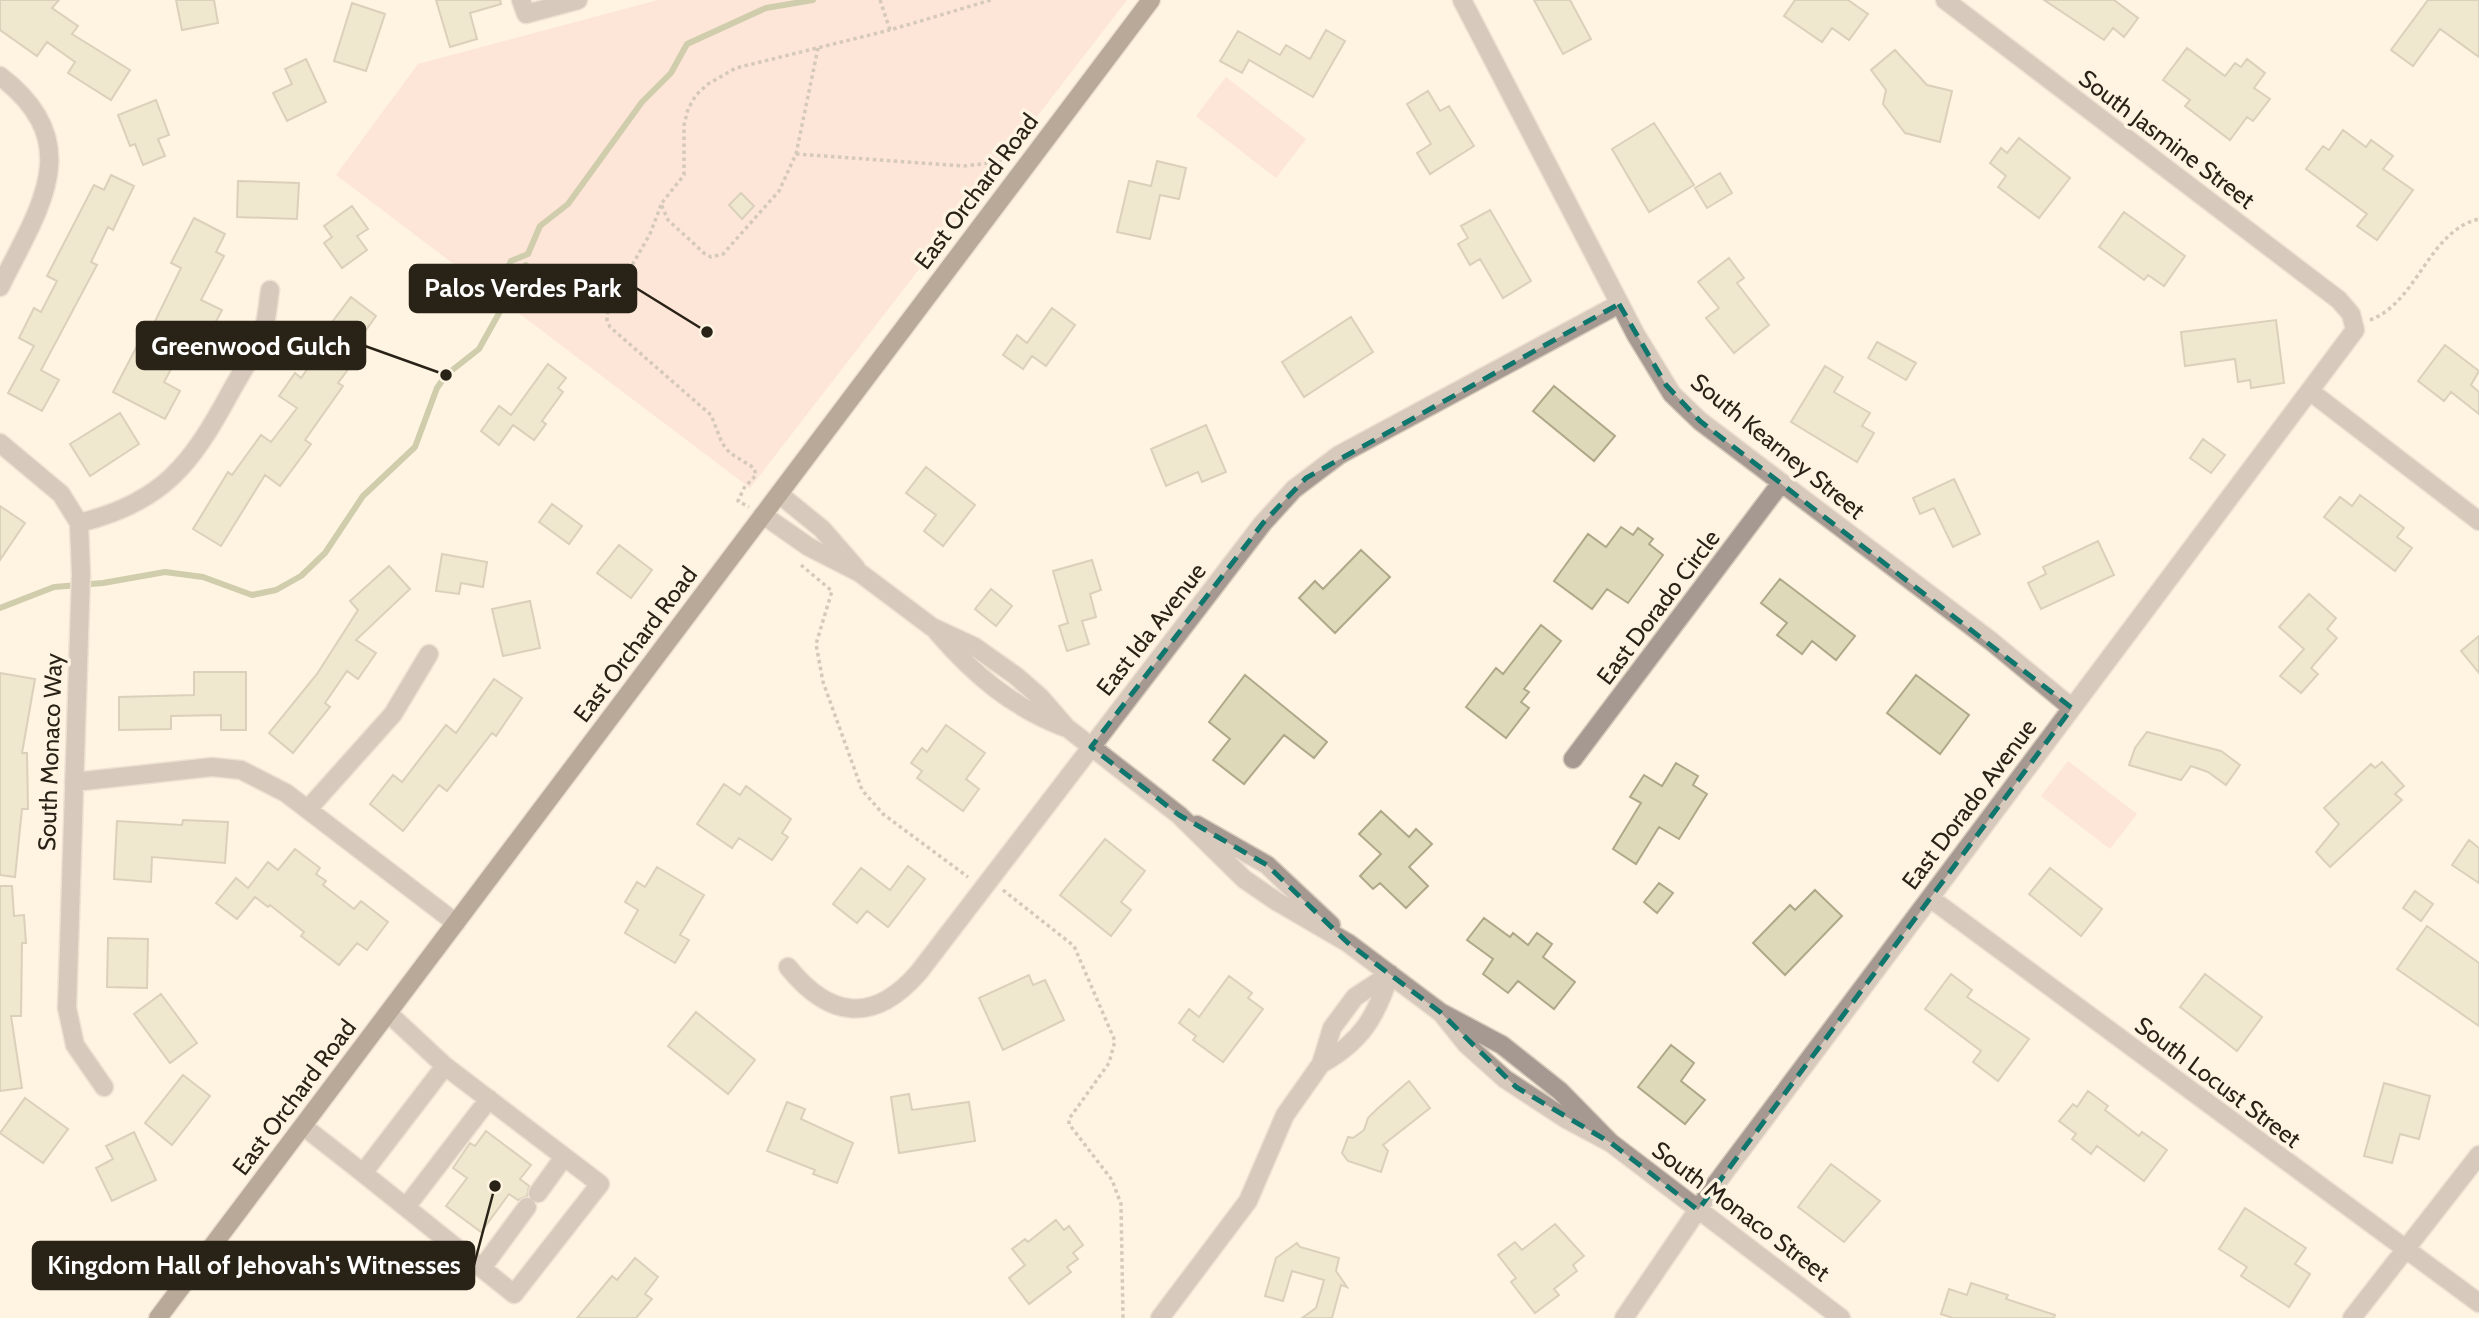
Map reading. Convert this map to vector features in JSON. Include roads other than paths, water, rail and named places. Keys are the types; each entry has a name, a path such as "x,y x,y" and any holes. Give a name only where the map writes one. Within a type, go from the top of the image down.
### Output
{"main road":[{"name":"East Orchard Road","path":"158,1318 1151,0"}],"street":[{"path":"524,7 579,0"},
{"name":"South Kearney Street","path":"1462,0 1619,304 1654,367 1679,402 1781,483 1991,641 2072,708"},
{"name":"South Jasmine Street","path":"1945,0 2339,300 2356,322"},
{"path":"0,76 32,104 42,122 50,166 47,184 33,219 0,287"},
{"path":"79,523 128,508 156,491 181,470 202,444 263,332 270,290"},
{"name":"East Ida Avenue","path":"788,967 812,994 828,1003 863,1008 886,1003 913,979 1263,523 1307,478 1339,456 1619,304"},
{"name":"East Dorado Avenue","path":"1624,1318 1698,1210 2350,339 2356,322"},
{"path":"2311,392 2479,521"},
{"name":"South Monaco Way","path":"0,443 61,494 79,523 78,649 66,1008 75,1045 104,1087"},
{"name":"East Dorado Circle","path":"1573,759 1781,483"},
{"name":"South Monaco Street","path":"779,494 822,529 860,573"},
{"name":"South Monaco Street","path":"763,515 809,547 860,573 932,626 964,663 1028,712 1066,727 1179,815 1254,887 1348,943 1440,1012 1480,1031 1532,1068 1584,1113 1611,1143"},
{"path":"308,809 393,714 429,653"},
{"path":"74,782 212,767 241,770 286,793 456,923"},
{"name":"South Monaco Street","path":"1179,815 1267,865 1348,943"},
{"name":"South Locust Street","path":"1930,898 2479,1303"},
{"path":"1160,1318 1248,1201 1285,1115 1321,1064 1332,1028 1363,991 1390,974"},
{"path":"1321,1064 1355,1041 1379,1008 1390,974"},
{"name":"South Monaco Street","path":"1440,1012 1466,1044 1506,1079 1531,1098 1611,1143 1841,1318"},
{"path":"303,1126 514,1294 600,1184 445,1066 388,1013"},
{"path":"363,1173 445,1066"},
{"path":"406,1207 489,1099"},
{"path":"2352,1318 2479,1154"},
{"path":"482,1268 564,1157"}],"waterway":[{"path":"0,608 54,587 103,583 165,572 203,577 252,595 276,590 301,576 325,553 363,496 415,447 437,388 446,375 479,349 526,265 499,285 511,261 528,254 540,226 568,204 642,102 671,73 687,44 766,8 813,0"}],"place":[{"name":"Palos Verdes Park","path":"707,332"},
{"name":"Greenwood Gulch","path":"446,375"},
{"name":"Kingdom Hall of Jehovah's Witnesses","path":"495,1186"}]}
